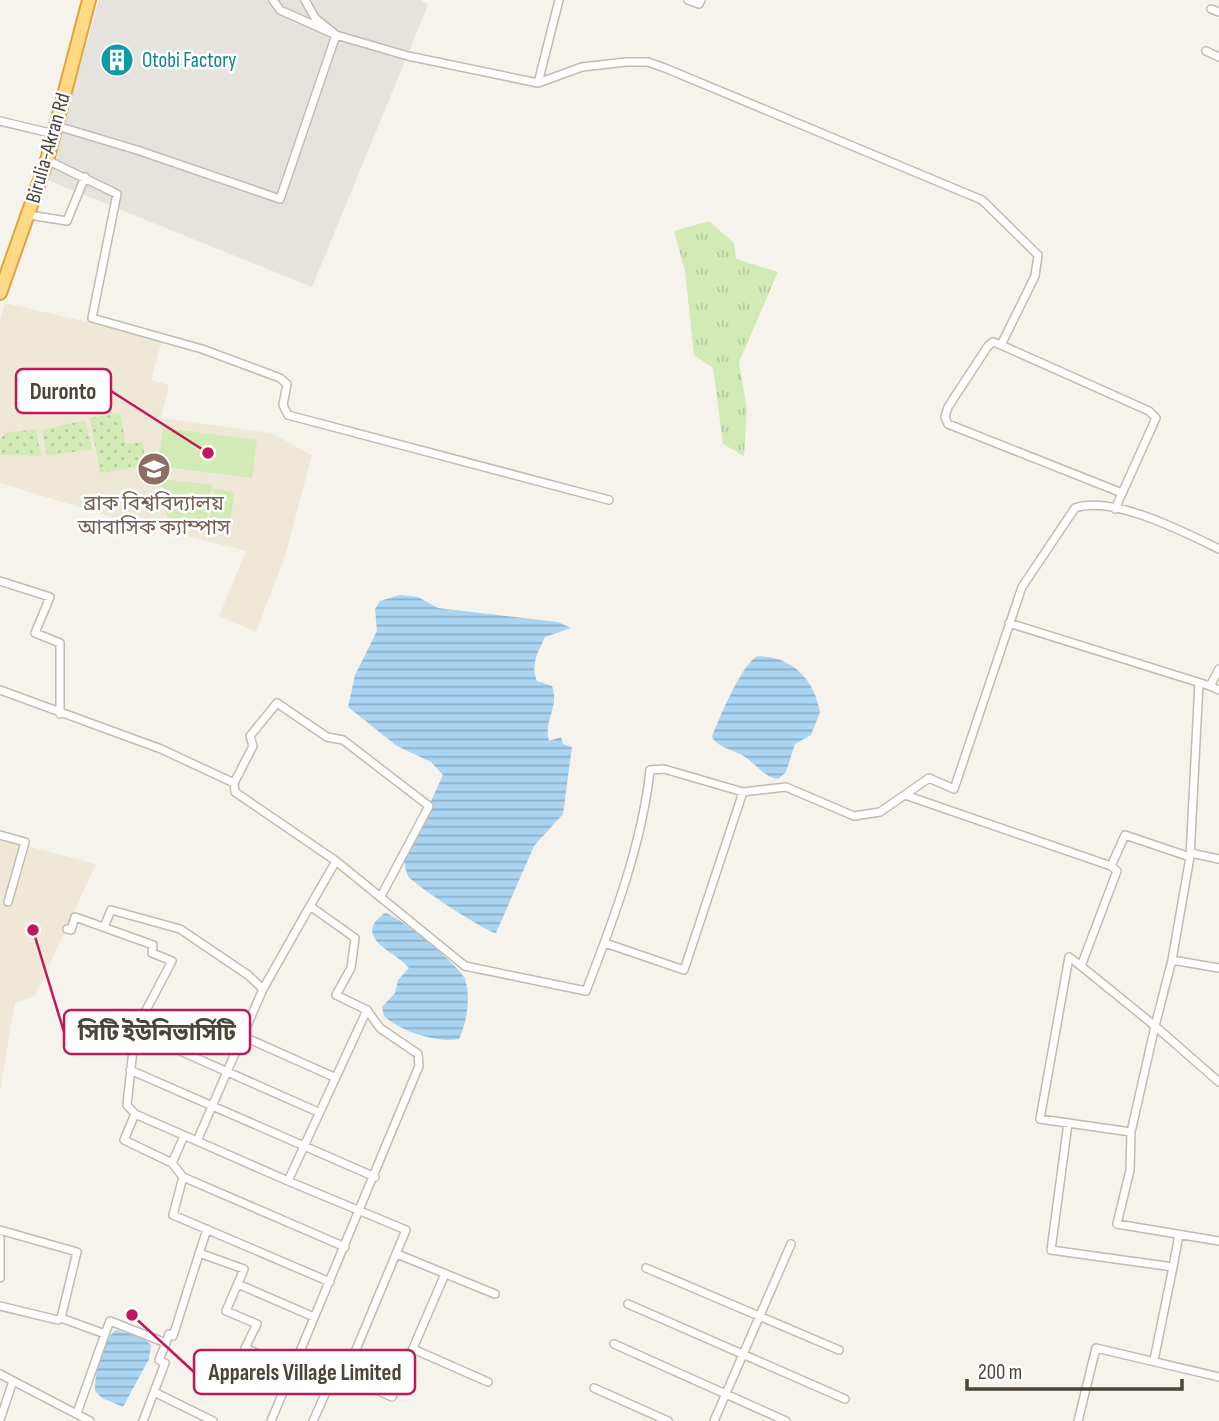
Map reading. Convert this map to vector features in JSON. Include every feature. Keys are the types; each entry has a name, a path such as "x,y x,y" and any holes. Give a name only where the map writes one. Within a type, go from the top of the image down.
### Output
{"highway":[{"name":"Birulia-Akran Rd","path":"0,293 47,159 89,0"}],"street":[{"path":"273,0 276,8 336,35 408,56 538,83 582,67 648,62 982,200 1038,255 1035,276 1001,345"},
{"path":"304,0 315,18 336,35"},
{"path":"538,83 559,0"},
{"path":"688,0 699,4 701,0"},
{"path":"0,121 55,130 137,150 280,200 336,35"},
{"path":"1206,51 1219,57"},
{"path":"47,159 117,194 92,318 202,349 280,378 287,384 283,405 288,415 609,500"},
{"path":"29,215 67,221 85,177"},
{"path":"1115,509 1156,418 1149,411 993,342 948,407 948,424 1122,493"},
{"path":"381,896 429,806 343,740 327,737 277,703 250,736 253,746 234,783 235,792 335,861 465,966 586,991 605,943 635,842 650,770 664,769 743,793 786,787 854,816 880,812 929,778 954,789 1022,587 1075,508 1085,505 1115,509 1189,535 1219,549"},
{"path":"0,581 50,597 35,633 60,643 60,714"},
{"path":"1009,623 1219,690"},
{"path":"1210,686 1219,669"},
{"path":"1199,683 1190,855 1172,960 1131,1132 1130,1170 1117,1224 1219,1241"},
{"path":"0,690 161,749 234,783"},
{"path":"605,943 684,970 743,793"},
{"path":"905,795 1111,866 1117,871 1081,966"},
{"path":"0,835 25,842 8,902"},
{"path":"1111,866 1125,835 1190,855 1219,859"},
{"path":"197,1141 263,989 335,861"},
{"path":"271,1421 360,1213 419,1066 418,1054 380,1028 367,1010 336,995 351,968 355,938 310,906"},
{"path":"104,927 111,910 163,922 200,942 263,989"},
{"path":"67,929 71,930 75,917 153,945 152,953 172,961 135,1031 127,1105 135,1114 360,1213 406,1230 345,1376"},
{"path":"1131,1132 1040,1118 1069,957 1219,1082"},
{"path":"1172,960 1219,968"},
{"path":"288,1181 367,1010"},
{"path":"135,1031 318,1112"},
{"path":"242,1037 334,1077"},
{"path":"130,1070 374,1177"},
{"path":"135,1114 124,1140 172,1163 183,1177 345,1247"},
{"path":"1068,1123 1051,1250 1173,1268"},
{"path":"172,1163 184,1136"},
{"path":"183,1177 173,1215 330,1282"},
{"path":"142,1421 165,1363 159,1360 169,1334 173,1336 207,1229"},
{"path":"0,1230 77,1252 58,1321 0,1306"},
{"path":"1154,1360 1179,1234"},
{"path":"0,1238 0,1276"},
{"path":"714,1421 791,1244"},
{"path":"199,1253 244,1269 226,1311 257,1324 246,1349 294,1370"},
{"path":"397,1254 495,1294"},
{"path":"646,1268 839,1350"},
{"path":"300,1356 392,1397 446,1274"},
{"path":"238,1284 314,1317"},
{"path":"628,1304 845,1399"},
{"path":"61,1318 105,1334"},
{"path":"77,1413 110,1321 166,1343"},
{"path":"614,1344 786,1421"},
{"path":"1078,1421 1096,1348 1219,1377"},
{"path":"413,1349 488,1382"},
{"path":"313,1421 334,1372"},
{"path":"0,1376 90,1421"},
{"path":"0,1420 13,1381"},
{"path":"594,1388 668,1421"},
{"path":"154,1392 213,1421"}],"shaded area":[{"path":"99,0 421,0 428,5 312,287 47,180"},
{"name":"ব্রাক বিশ্ববিদ্যালয় আবাসিক ক্যাম্পাস","path":"5,303 162,339 151,380 169,385 161,418 271,433 312,455 285,556 256,632 219,616 246,551 115,518 0,483 0,320"},
{"path":"0,839 96,864 35,996 15,1003 0,1091"}],"green space":[{"path":"709,221 734,243 736,259 778,272 739,362 747,410 744,456 723,444 713,368 694,355 685,271 674,231"},
{"path":"120,413 126,444 142,442 147,465 100,473 90,418"},
{"path":"85,420 92,449 47,456 42,430"},
{"path":"163,428 257,440 252,478 158,466"},
{"path":"36,429 41,456 1,455 0,439 6,433"},
{"path":"161,479 212,485 207,528 168,521"},
{"path":"214,489 234,492 230,525 209,521"}],"water":[{"path":"400,595 418,597 438,608 558,622 571,628 545,637 534,669 537,681 552,686 554,694 548,727 549,741 561,737 563,744 572,747 563,814 534,846 496,933 451,908 408,876 404,860 443,775 431,762 397,746 348,707 355,675 377,631 375,609 380,601"},
{"path":"758,656 782,661 800,672 813,689 820,712 811,735 795,744 786,772 778,779 764,773 741,754 719,744 712,737 738,680"},
{"path":"385,913 428,942 453,964 465,979 467,1009 459,1039 420,1035 400,1027 384,1016 382,1007 395,993 398,980 409,968 374,937 372,930 375,922"},
{"path":"116,1330 143,1338 151,1345 149,1359 123,1407 102,1398 95,1391 103,1349"}],"place":[{"name":"Otobi Factory","path":"117,60"},
{"name":"Duronto","path":"208,453"},
{"name":"ব্রাক বিশ্ববিদ্যালয় আবাসিক ক্যাম্পাস","path":"154,469"},
{"name":"সিটি ইউনিভার্সিটি","path":"33,930"},
{"name":"Apparels Village Limited","path":"132,1315"}]}
